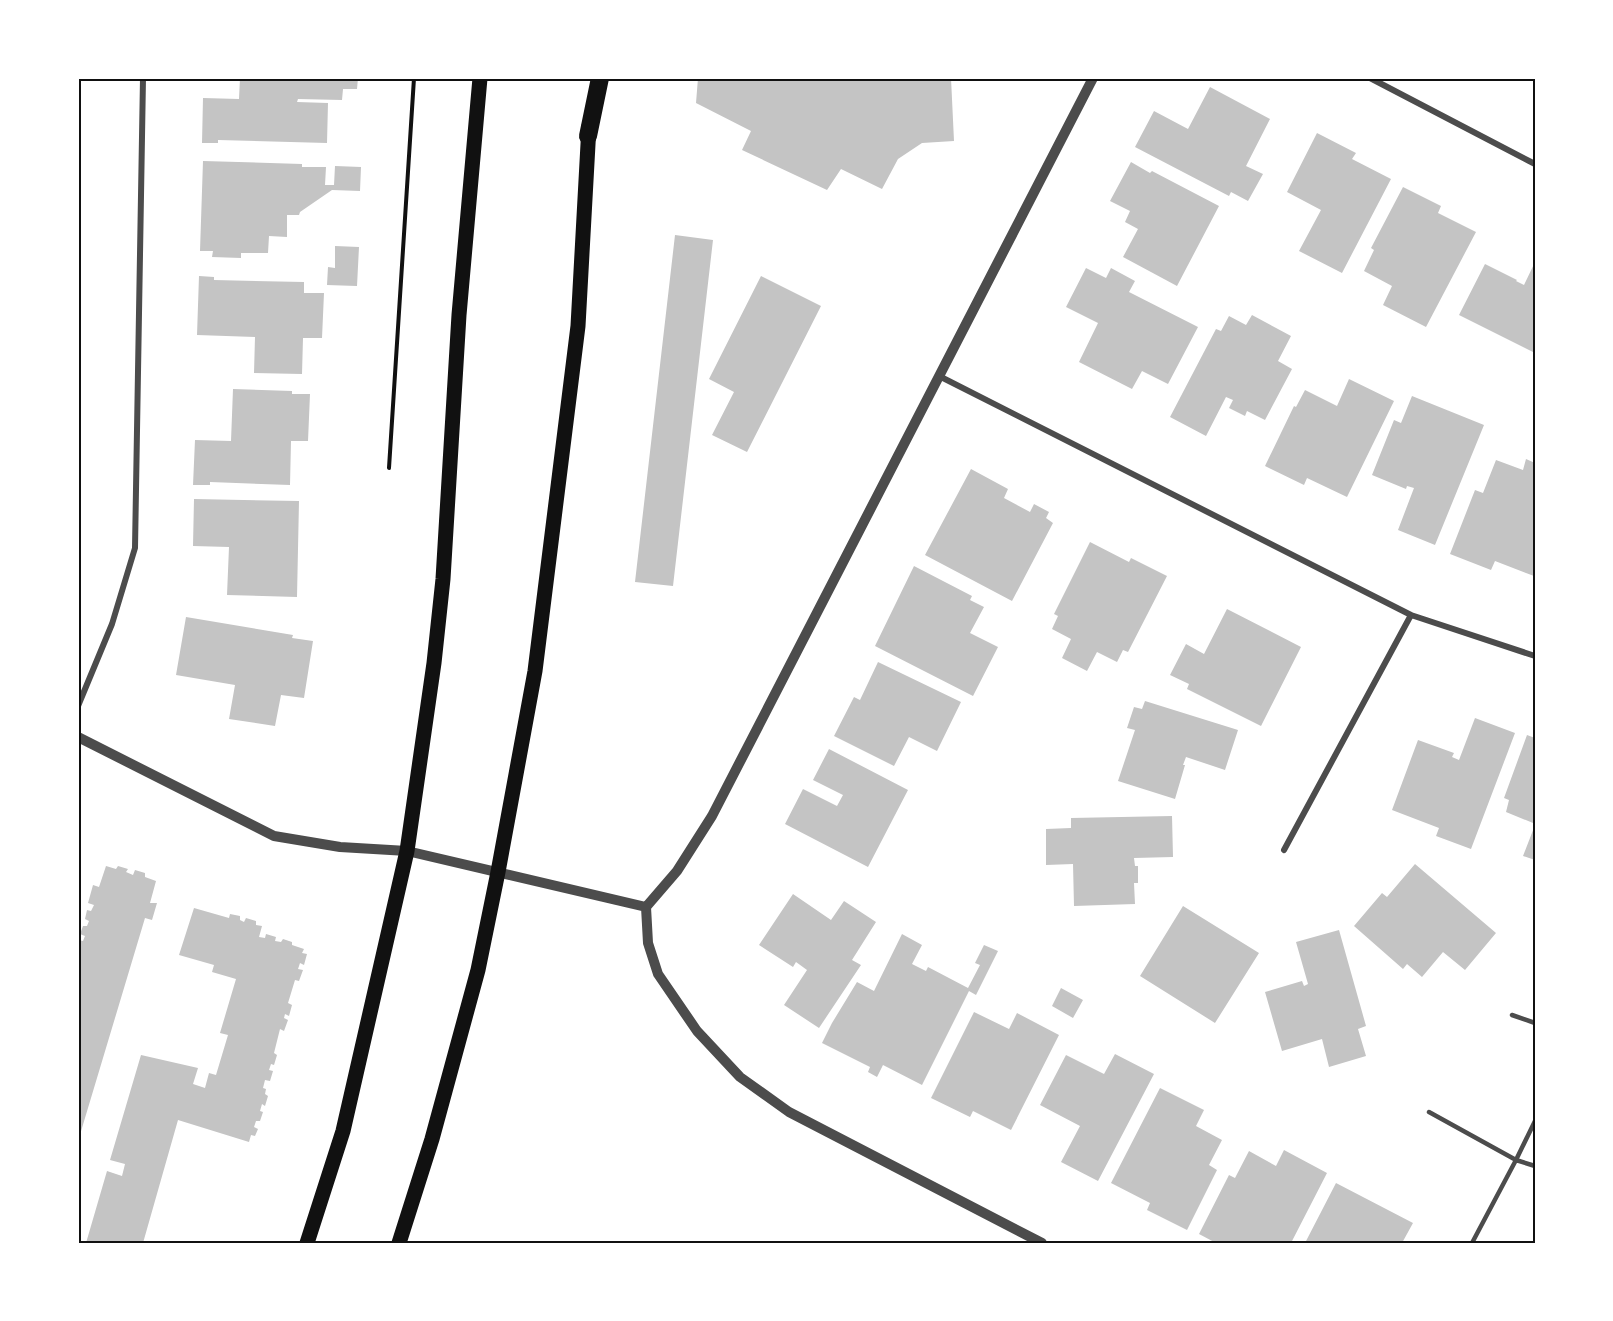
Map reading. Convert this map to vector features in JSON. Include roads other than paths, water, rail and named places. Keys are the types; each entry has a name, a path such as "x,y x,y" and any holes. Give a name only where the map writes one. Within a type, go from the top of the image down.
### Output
{"highway":[{"path":"588,136 600,78"}],"main road":[{"path":"307,1243 343,1131 407,851 434,663 442,579 459,315 480,78"},
{"path":"399,1243 432,1139 473,988 498,872 536,671 578,326 591,78"}],"street":[{"path":"78,706 112,624 135,548 143,78"},
{"path":"1042,1243 789,1112 740,1077 697,1031 658,974 648,943 646,907 677,871 712,816 1092,78"},
{"path":"1370,78 1535,164"},
{"path":"939,376 1411,615 1535,656"},
{"path":"1284,850 1411,615"},
{"path":"78,737 274,836 340,847 407,851 646,907"}],"lane":[{"path":"1512,1015 1535,1023"},
{"path":"1429,1112 1516,1160 1535,1166"},
{"path":"1472,1243 1535,1121"}]}
